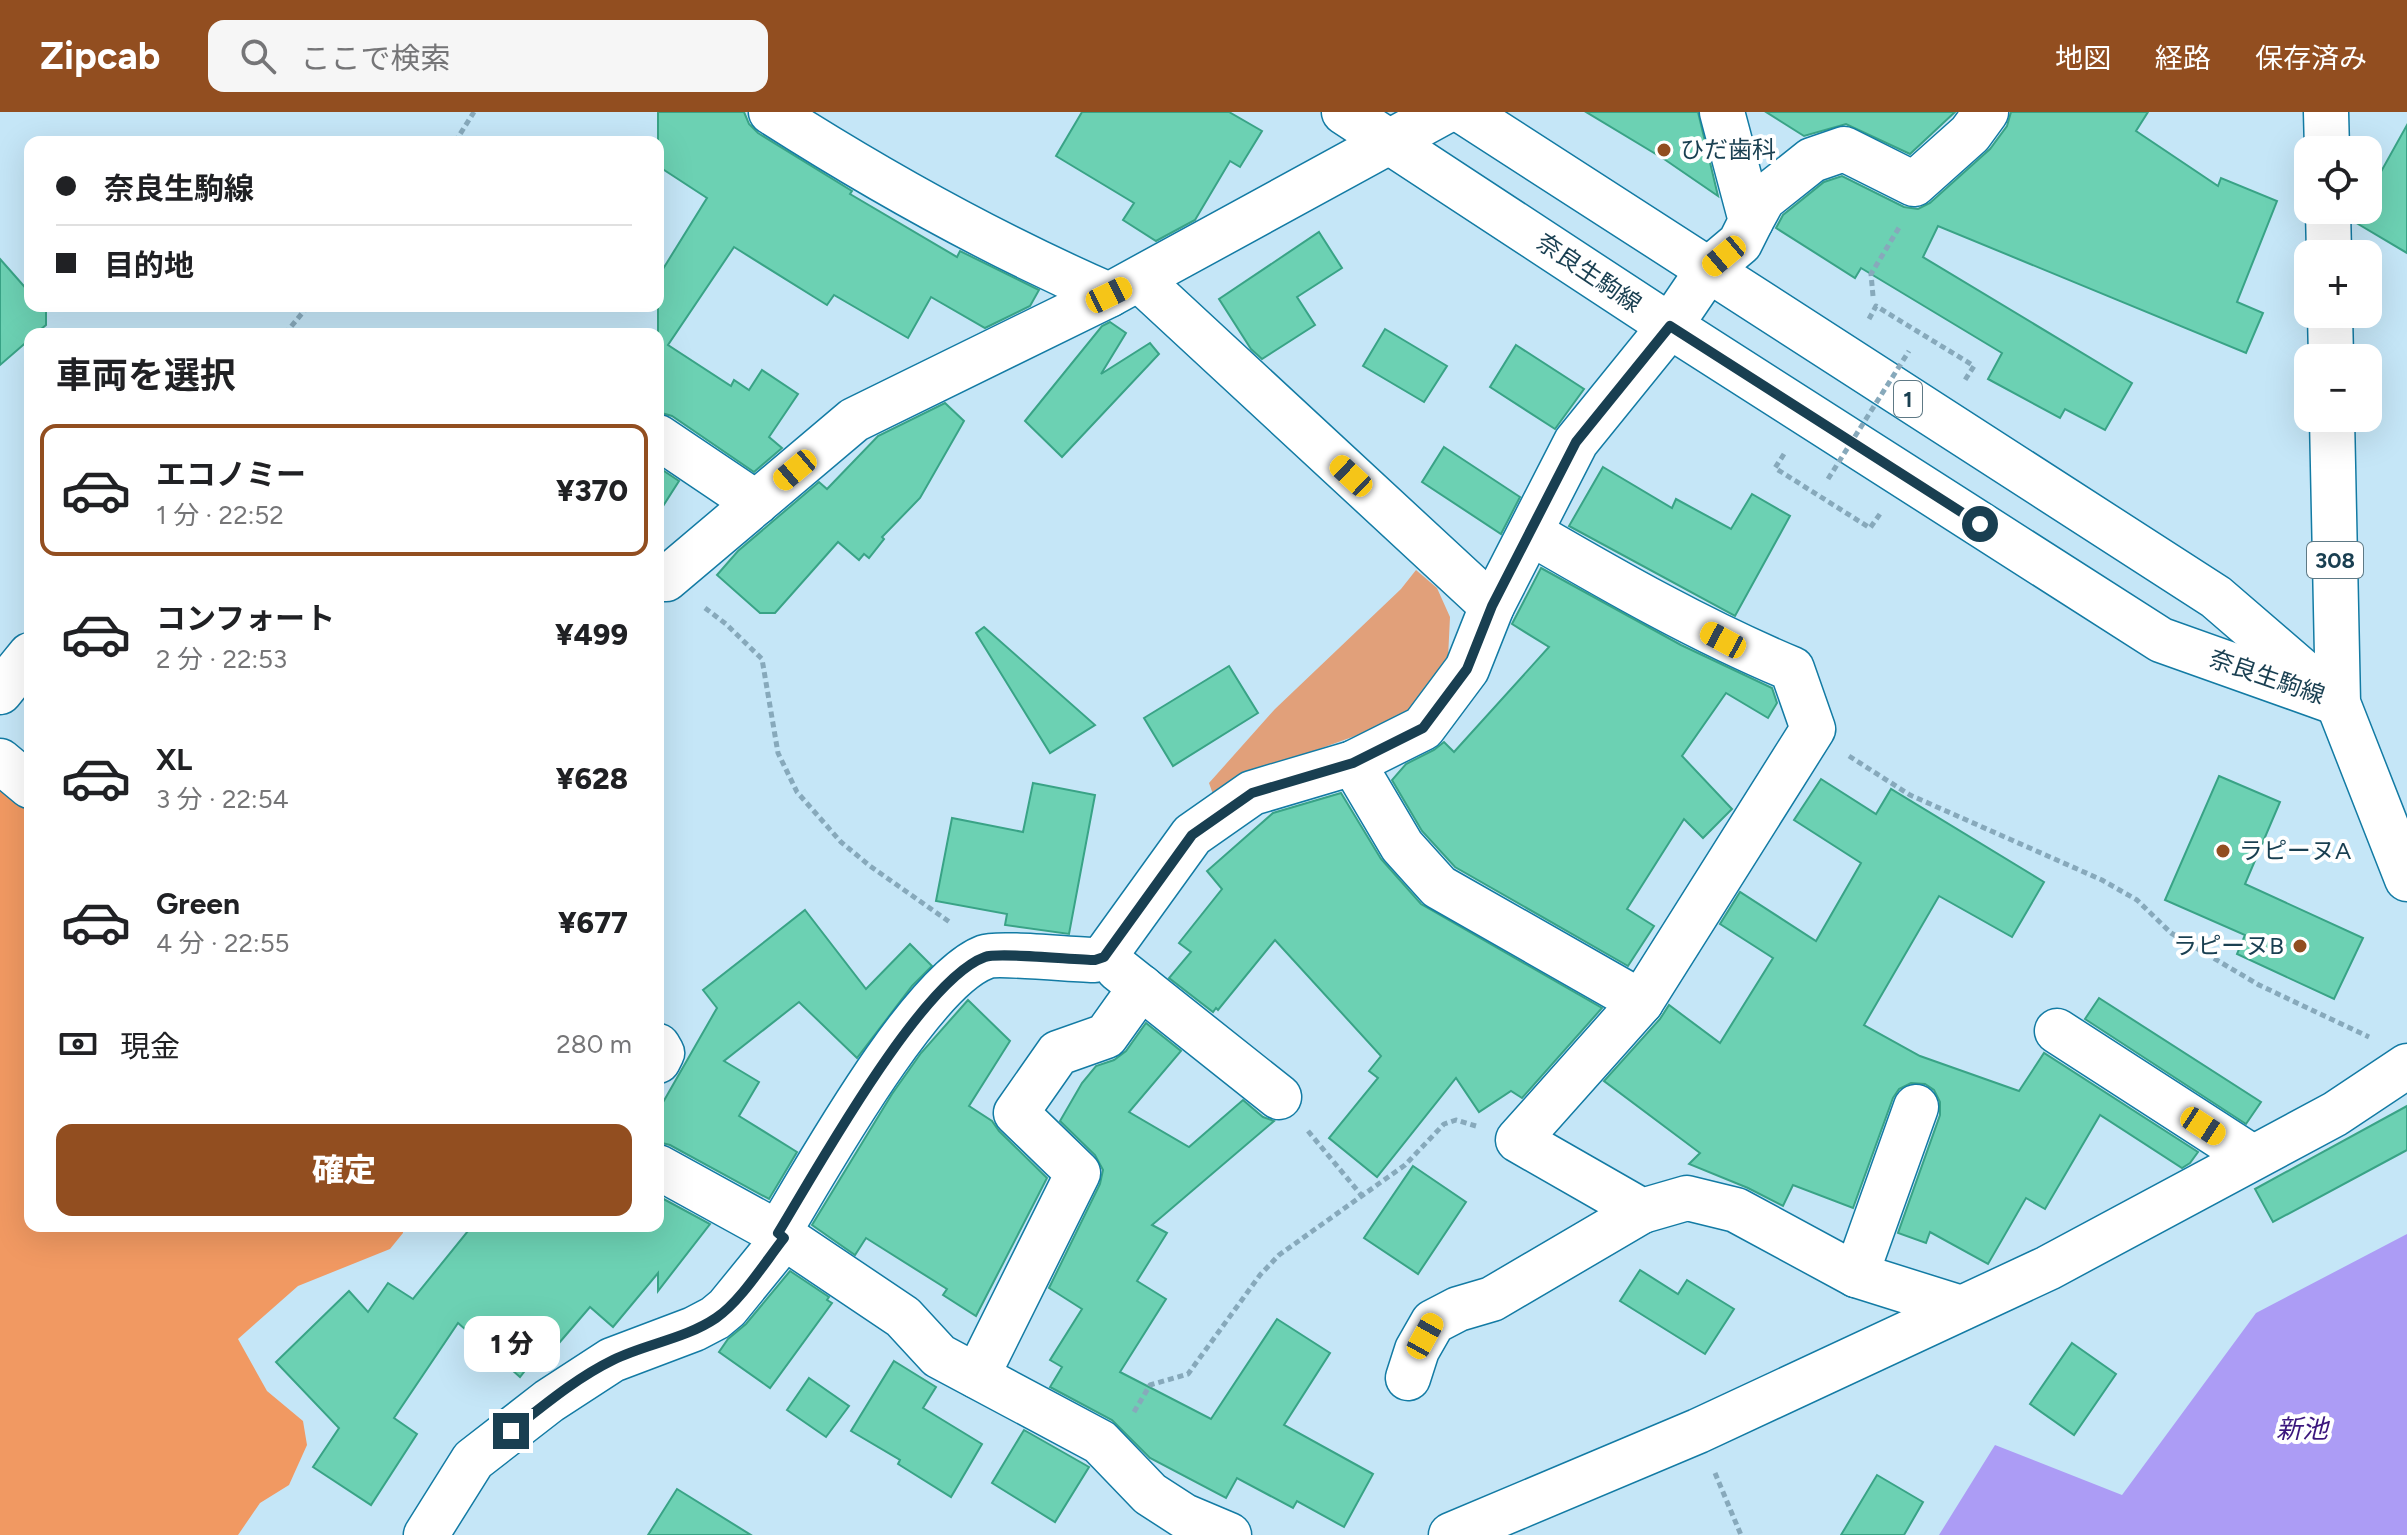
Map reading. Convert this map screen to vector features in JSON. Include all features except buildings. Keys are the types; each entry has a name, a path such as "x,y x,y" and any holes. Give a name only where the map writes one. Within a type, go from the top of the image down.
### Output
{"main road":[{"path":"771,112 944,214 1051,270 1124,288 1492,606"},
{"name":"奈良生駒線","path":"1344,112 1670,326 2161,640 2338,703"},
{"path":"664,577 854,420 1124,288 1444,112"},
{"name":"奈良生駒線","path":"1464,112 2216,597 2338,703"},
{"path":"1722,112 1751,221"},
{"path":"426,1535 473,1460 549,1401 612,1360 694,1329 727,1308 781,1236 829,1148 902,1038 947,983 987,956 1095,960 1104,957 1192,835 1252,793 1353,763 1423,728 1467,669 1492,606 1576,442 1670,326 1708,270 1740,243 1763,199 1812,160 1844,149 1914,184 1970,134 1986,112"},
{"path":"2326,112 2327,136"},
{"name":"308","path":"2332,432 2338,703 2407,879"},
{"path":"664,441 756,503"},
{"path":"1531,533 1670,613 1723,640 1792,669 1812,730 1641,1002 1518,1140 1642,1211"},
{"path":"0,692 24,662"},
{"path":"0,761 24,781"},
{"path":"1353,763 1402,846 1439,887 1641,1002"},
{"path":"1104,957 1279,1097"},
{"path":"977,1376 1078,1173 1016,1113 1058,1053 1106,1036 1141,987"},
{"path":"2057,1031 2252,1157"},
{"path":"1451,1535 1698,1431 2048,1268 2335,1114 2407,1066"},
{"path":"1856,1275 1916,1107"},
{"path":"664,1170 781,1236 903,1317 939,1356 1100,1442 1150,1494 1184,1516 1229,1535"},
{"path":"1408,1378 1417,1350 1433,1322 1458,1309 1492,1299 1642,1211 1687,1198 1736,1210 1856,1275 1961,1308"}],"path":[{"path":"459,136 474,112"},
{"path":"1873,296 1871,274 1909,213 1914,184"},
{"path":"1866,324 1876,306 1974,366 1962,385"},
{"path":"290,328 303,312"},
{"path":"1828,479 1909,351 1899,344"},
{"path":"664,580 726,624 762,659 778,753 797,792 841,842 944,917 987,956"},
{"path":"1812,730 1910,795 2102,880 2137,900 2171,933 2259,985 2371,1038"},
{"path":"1279,1097 1362,1196"},
{"path":"1110,1452 1150,1385 1188,1374 1260,1275 1279,1255 1405,1165 1444,1124 1456,1120 1518,1140"},
{"path":"1698,1431 1741,1535"}],"shaded area":[{"path":"1416,570 1437,588 1450,617 1448,658 1433,690 1405,718 1258,771 1214,797 1209,783 1275,709 1401,589"},
{"path":"0,779 24,798 24,1232 403,1233 390,1249 298,1286 238,1339 267,1391 303,1421 307,1445 289,1485 260,1503 238,1535 0,1535"}],"water":[{"name":"新池","path":"2407,1234 2407,1535 1939,1535 1995,1445 2122,1495 2256,1313"}],"place":[{"name":"ひだ歯科","path":"1664,150"},
{"name":"ラピーヌA","path":"2223,851"},
{"name":"ラピーヌB","path":"2300,946"}],"route":[{"path":"511,1431 549,1401 612,1360 694,1329 727,1308 784,1238 778,1233 829,1148 902,1038 947,983 987,956 1095,960 1104,957 1192,835 1252,793 1353,763 1423,728 1467,669 1492,606 1576,442 1670,326 1980,524"}]}
